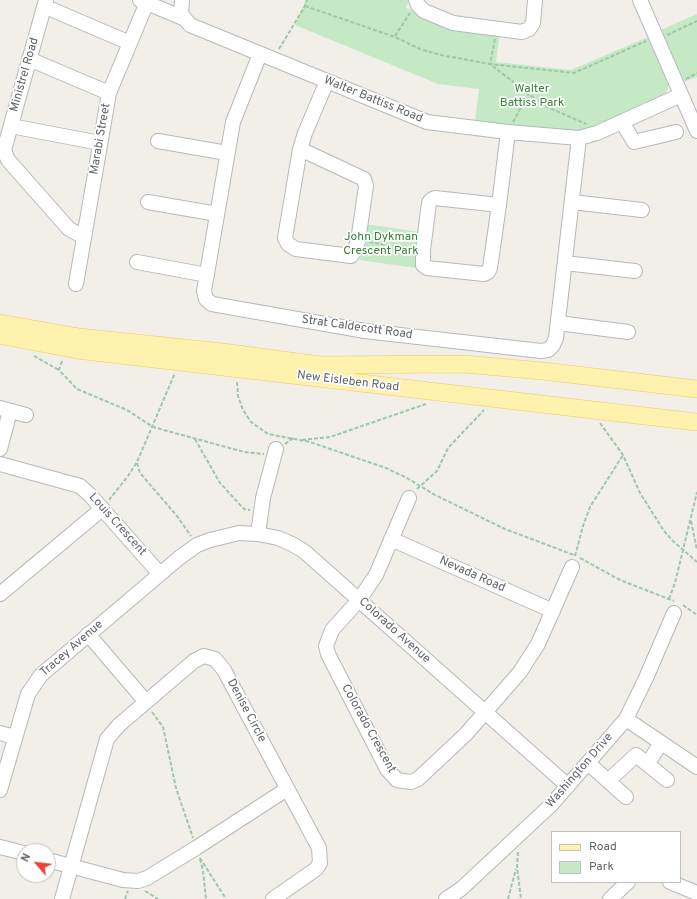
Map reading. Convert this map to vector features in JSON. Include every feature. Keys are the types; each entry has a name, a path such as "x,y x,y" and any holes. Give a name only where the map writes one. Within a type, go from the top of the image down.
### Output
{"main road":[{"name":"New Eisleben Road","path":"0,323 79,337 222,352 320,365 464,364 544,371 697,389"},
{"name":"New Eisleben Road","path":"0,335 77,350 697,419"}],"street":[{"path":"182,0 180,10 184,18"},
{"path":"417,2 424,11 454,23 522,32 529,29 533,23 535,0"},
{"path":"640,0 697,132"},
{"name":"Walter Battiss Road","path":"145,1 184,18 190,25 427,122 508,132 579,138 597,133 681,95"},
{"name":"Marabi Street","path":"76,284 109,93 130,43 145,1"},
{"path":"49,5 130,43"},
{"name":"Ministrel Road","path":"49,5 29,59 4,150 8,160 69,229 84,237"},
{"name":"Strat Caldecott Road","path":"260,54 234,118 227,153 204,295 212,304 365,331 541,351 548,350 553,345 558,323 579,138"},
{"path":"29,59 109,93"},
{"path":"300,149 364,179 366,186 358,241 353,255 349,257 296,249 288,244 285,235 300,149 305,133 327,81"},
{"path":"622,122 634,142 676,132"},
{"path":"11,126 100,143"},
{"path":"498,205 434,199 429,203 422,263 427,268 484,274 488,272 490,268 508,132"},
{"path":"158,141 227,153"},
{"path":"148,202 217,214"},
{"path":"572,202 642,210"},
{"path":"137,262 207,275"},
{"path":"564,263 635,271"},
{"path":"558,323 628,332"},
{"path":"0,449 5,410 26,415"},
{"path":"258,534 261,513 276,452"},
{"name":"Louis Crescent","path":"0,464 80,486 160,574"},
{"name":"Colorado Crescent","path":"409,498 376,575 359,600 332,630 326,646 328,654 392,776 404,782 418,779 466,734 529,659 553,611 574,561"},
{"path":"0,594 102,509"},
{"name":"Colorado Avenue","path":"198,545 224,536 258,534 278,538 305,552 568,786"},
{"name":"Nevada Road","path":"391,539 553,611"},
{"name":"Tracey Avenue","path":"0,790 14,737 33,684 41,675 88,634 160,574 198,545"},
{"name":"Washington Drive","path":"446,899 463,894 519,835 551,805 626,719 646,678 674,613"},
{"path":"88,634 146,702"},
{"name":"Denise Circle","path":"62,899 107,739 119,725 200,657 210,657 215,659 224,670 286,789"},
{"path":"626,719 697,767"},
{"path":"0,733 14,737"},
{"path":"648,763 661,743"},
{"path":"608,781 633,756 638,755 667,780"},
{"path":"588,763 626,797"},
{"path":"56,862 123,880 138,881 147,878 196,848 286,789 319,848 321,856 320,863 316,869 273,899"},
{"path":"0,846 16,851"},
{"path":"672,883 697,893"},
{"path":"610,899 625,890"}],"path":[{"path":"274,59 307,0"},
{"path":"395,37 417,2"},
{"path":"305,6 395,37 420,49 441,55 490,64 574,73 650,39"},
{"path":"662,34 666,35 697,20"},
{"path":"490,64 499,29"},
{"path":"490,64 543,105 584,122 597,133"},
{"path":"508,132 529,93"},
{"path":"358,241 423,250"},
{"path":"30,354 59,370 77,389 127,410 153,427 244,452 276,452"},
{"path":"59,370 63,355"},
{"path":"102,509 137,462 153,427 176,369"},
{"path":"237,376 238,396 242,410 251,422 268,434 300,440 386,468 435,495 505,529 574,561 684,605 697,615"},
{"path":"300,440 330,437 430,402"},
{"path":"409,498 437,471 448,448 488,406"},
{"path":"600,423 623,455 640,492 664,531 697,562"},
{"path":"195,438 220,483 244,508 261,513"},
{"path":"574,561 582,526 590,507 623,455"},
{"path":"137,462 140,472 177,516 198,545"},
{"path":"674,613 669,606 669,599 675,583 697,492"},
{"path":"691,520 697,550"},
{"path":"146,702 163,727 176,788 196,848"},
{"path":"519,835 517,867 521,899"},
{"path":"206,899 203,871 199,856 226,899"},
{"path":"508,899 517,867"}],"green space":[{"name":"Walter Battiss Park","path":"306,0 409,0 406,8 452,27 500,32 496,62 571,70 648,37 668,84 668,89 664,96 579,131 558,132 475,122 479,89 438,84 295,25"},
{"path":"697,14 697,77 684,82 661,30"},
{"name":"John Dykman Crescent Park","path":"365,224 420,232 415,268 360,260"}]}
